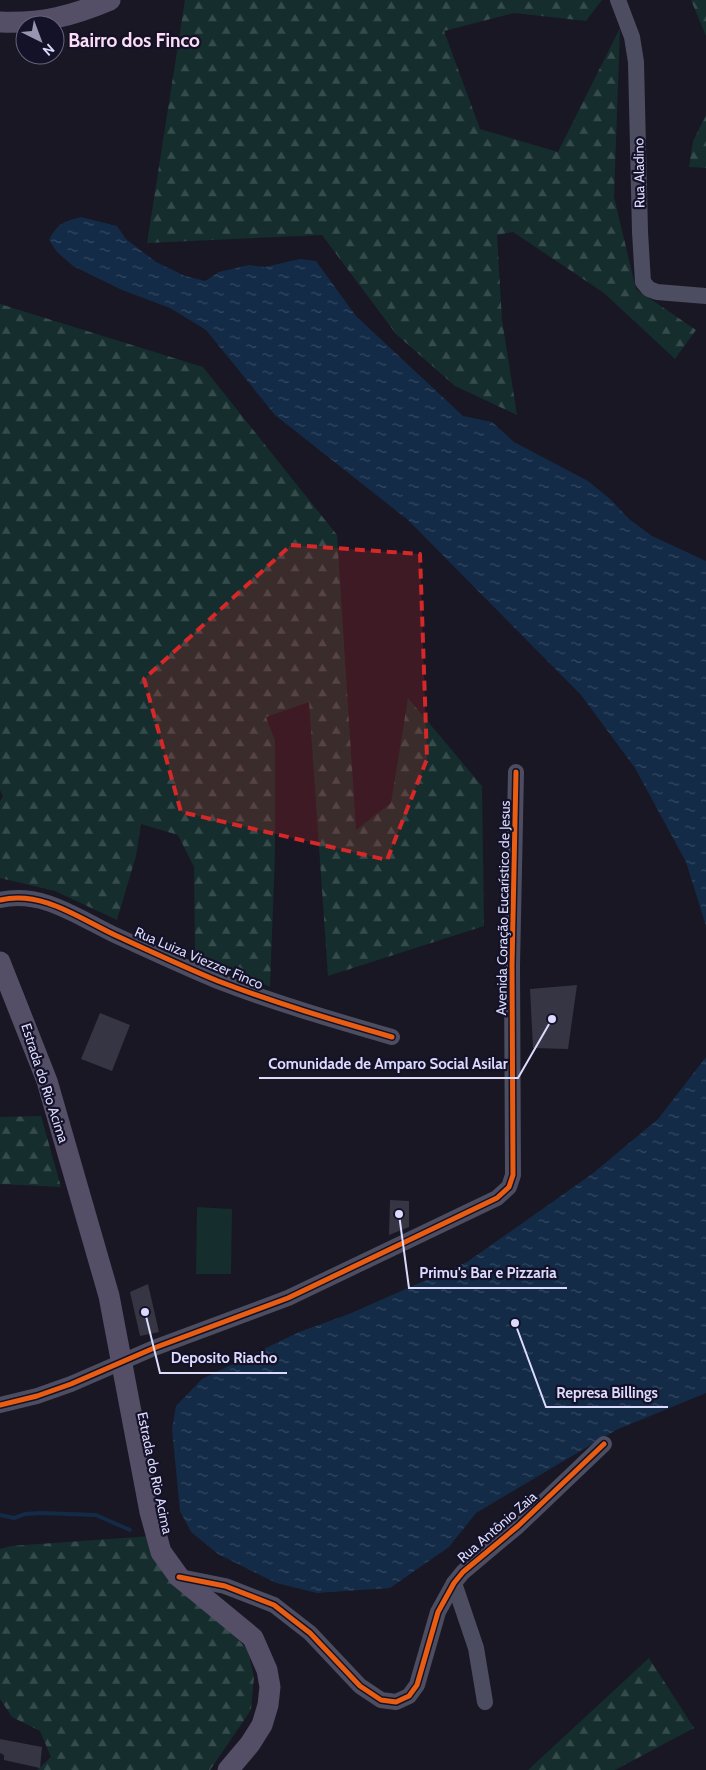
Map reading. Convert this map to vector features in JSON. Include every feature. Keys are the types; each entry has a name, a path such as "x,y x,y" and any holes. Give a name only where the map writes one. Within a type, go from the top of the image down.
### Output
{"main road":[{"path":"0,22 43,22 91,8 110,0"},
{"name":"Estrada do Rio Acima","path":"0,962 47,1081 109,1296 150,1512 161,1552 179,1577 253,1638 267,1670 270,1687 268,1705 262,1725 250,1744 228,1770"}],"street":[{"name":"Rua Aladino","path":"618,0 632,37 636,62 643,282 649,290 657,292 706,296"},
{"name":"Avenida Coração Eucarístico de Jesus","path":"0,1405 37,1396 123,1364 154,1348 288,1298 497,1198 509,1187 513,1175 512,965 516,772"},
{"name":"Rua Luiza Viezzer Finco","path":"0,900 25,898 57,906 114,935 216,980 305,1012 392,1037"},
{"name":"Rua Antônio Zaia","path":"179,1577 225,1586 274,1605 310,1632 365,1690 381,1700 396,1702 409,1696 417,1685 438,1612 454,1583 463,1572 518,1526 604,1444"},
{"path":"454,1583 476,1648 485,1702"}],"highlighted area":[{"path":"291,545 420,554 427,759 387,860 181,812 144,679"}],"green space":[{"path":"185,0 602,0 586,21 514,13 444,31 480,129 558,152 620,28 614,197 636,289 696,330 675,359 604,293 513,232 497,235 502,320 517,415 455,386 396,334 322,235 147,243"},
{"path":"691,0 706,0 706,36"},
{"path":"706,115 706,168 689,167 693,141"},
{"path":"0,304 203,367 337,535 356,830 391,803 408,698 482,786 484,926 328,976 309,702 266,717 275,741 275,854 270,987 195,954 194,867 178,835 141,824 136,856 117,920 55,891 0,878 0,801 3,796 0,790"},
{"path":"41,1116 61,1187 0,1184 0,1117"},
{"path":"197,1207 232,1209 231,1274 196,1274"},
{"path":"151,1536 248,1651 254,1677 251,1710 210,1770 37,1770 51,1757 40,1731 12,1717 0,1699 0,1549 11,1546"},
{"path":"649,1658 694,1728 615,1770 528,1770"}],"water":[{"path":"81,217 117,226 126,239 156,262 185,276 205,281 219,272 249,265 265,267 300,259 316,261 356,316 463,416 492,422 514,442 588,481 609,498 629,519 652,536 706,561 706,926 686,862 635,768 581,695 408,520 275,415 206,330 170,308 122,290 73,266 57,252 49,240 55,230 70,220"},
{"path":"706,1057 706,1393 616,1430 476,1513 449,1547 390,1588 317,1593 276,1583 218,1554 191,1532 180,1511 172,1429 176,1406 202,1379 299,1332 349,1314 467,1262 592,1174 658,1119"}],"building":[{"path":"577,985 568,1049 533,1048 530,989"},
{"path":"100,1013 130,1025 112,1071 81,1059"},
{"path":"390,1200 409,1201 409,1227 389,1235"},
{"path":"148,1284 159,1332 140,1336 130,1292"},
{"path":"0,1739 42,1747 40,1768 4,1760 4,1755 0,1753"}],"waterway":[{"path":"0,1515 14,1518 25,1514 41,1513 96,1515 130,1530"}],"cycle path":[{"path":"0,1405 37,1396 71,1384 154,1348 288,1298 497,1198 509,1187 513,1175 512,965 516,772"},
{"path":"0,900 31,899 61,908 117,936 218,981 326,1018 392,1037"},
{"path":"179,1577 225,1586 274,1605 310,1633 360,1686 381,1700 396,1702 409,1696 417,1685 438,1612 454,1583 463,1572 518,1526 604,1444"}],"place":[{"name":"Comunidade de Amparo Social Asilar","path":"552,1019"},
{"name":"Primu's Bar e Pizzaria","path":"399,1214"},
{"name":"Deposito Riacho","path":"145,1312"},
{"name":"Represa Billings","path":"515,1323"}],"district":[{"name":"Bairro dos Finco","path":"134,40"}]}
